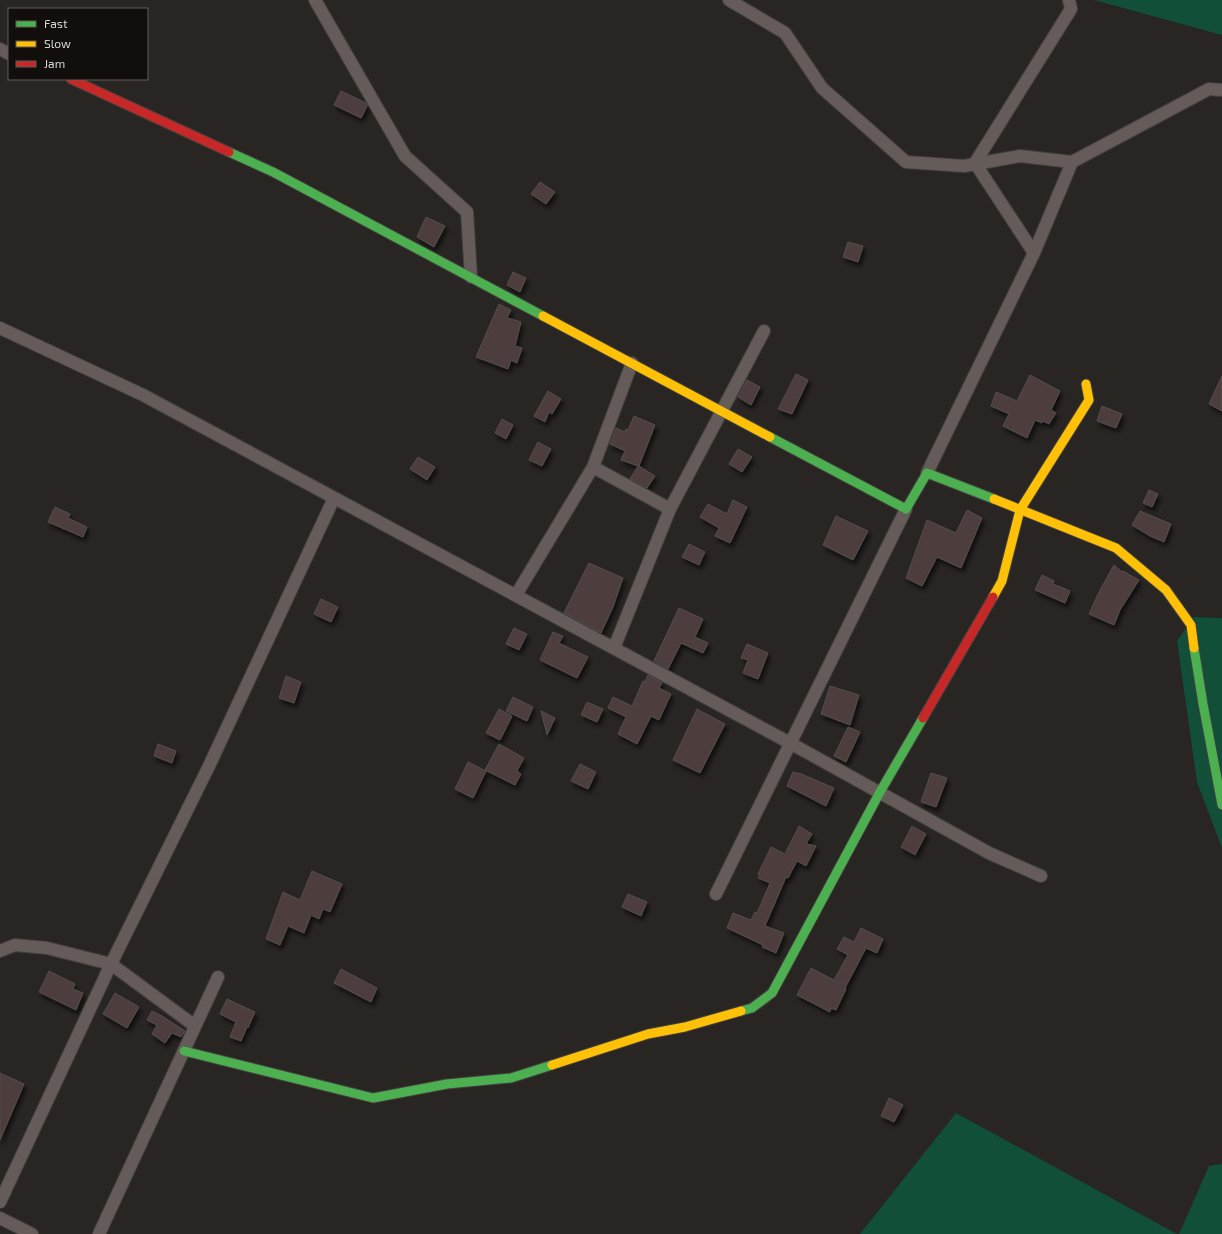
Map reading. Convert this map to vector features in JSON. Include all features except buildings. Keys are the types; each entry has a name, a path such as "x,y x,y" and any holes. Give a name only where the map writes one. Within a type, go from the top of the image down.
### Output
{"street":[{"path":"314,0 406,156 467,212 471,277"},
{"path":"729,0 785,33 822,88 906,162 964,166 1020,156 1072,162 1208,89 1222,90"},
{"path":"974,163 1071,9 1069,0"},
{"path":"73,80 273,172 906,509"},
{"path":"716,894 906,509 927,473 1034,252 1072,162"},
{"path":"974,163 1034,252"},
{"path":"0,328 143,395 790,743 989,853 1041,876"},
{"path":"614,648 670,509 764,331"},
{"path":"516,595 593,467 632,363"},
{"path":"184,1051 373,1098 447,1084 511,1078 648,1034 685,1027 752,1008 772,993 880,792 1002,581 1020,510 1089,400 1086,384"},
{"path":"593,467 670,509"},
{"path":"927,473 1116,548 1166,590 1191,625 1203,704 1222,805"},
{"path":"0,1202 111,964 209,766 334,498"},
{"path":"0,951 15,945 47,948 111,964 195,1026"},
{"path":"99,1234 218,977"},
{"path":"0,1218 32,1234"}],"green space":[{"path":"1094,0 1222,0 1222,35"},
{"path":"1194,617 1222,618 1222,848 1197,782 1177,641"},
{"path":"956,1113 1177,1234 860,1234"},
{"path":"1222,1164 1222,1234 1179,1234 1209,1166"}],"traffic: fast":[{"path":"229,152 273,172 543,316"},
{"path":"770,437 906,509 927,473 994,499"},
{"path":"1194,648 1222,805"},
{"path":"741,1011 752,1008 772,993 880,792 923,718"},
{"path":"184,1051 373,1098 447,1084 511,1078 552,1065"}],"traffic: slow":[{"path":"543,316 770,437"},
{"path":"993,597 1002,581 1020,510 1089,400 1086,384"},
{"path":"994,499 1116,548 1166,590 1191,625 1194,648"},
{"path":"552,1065 648,1034 685,1027 741,1011"}],"traffic: jam":[{"path":"73,80 229,152"},
{"path":"923,718 993,597"}]}
